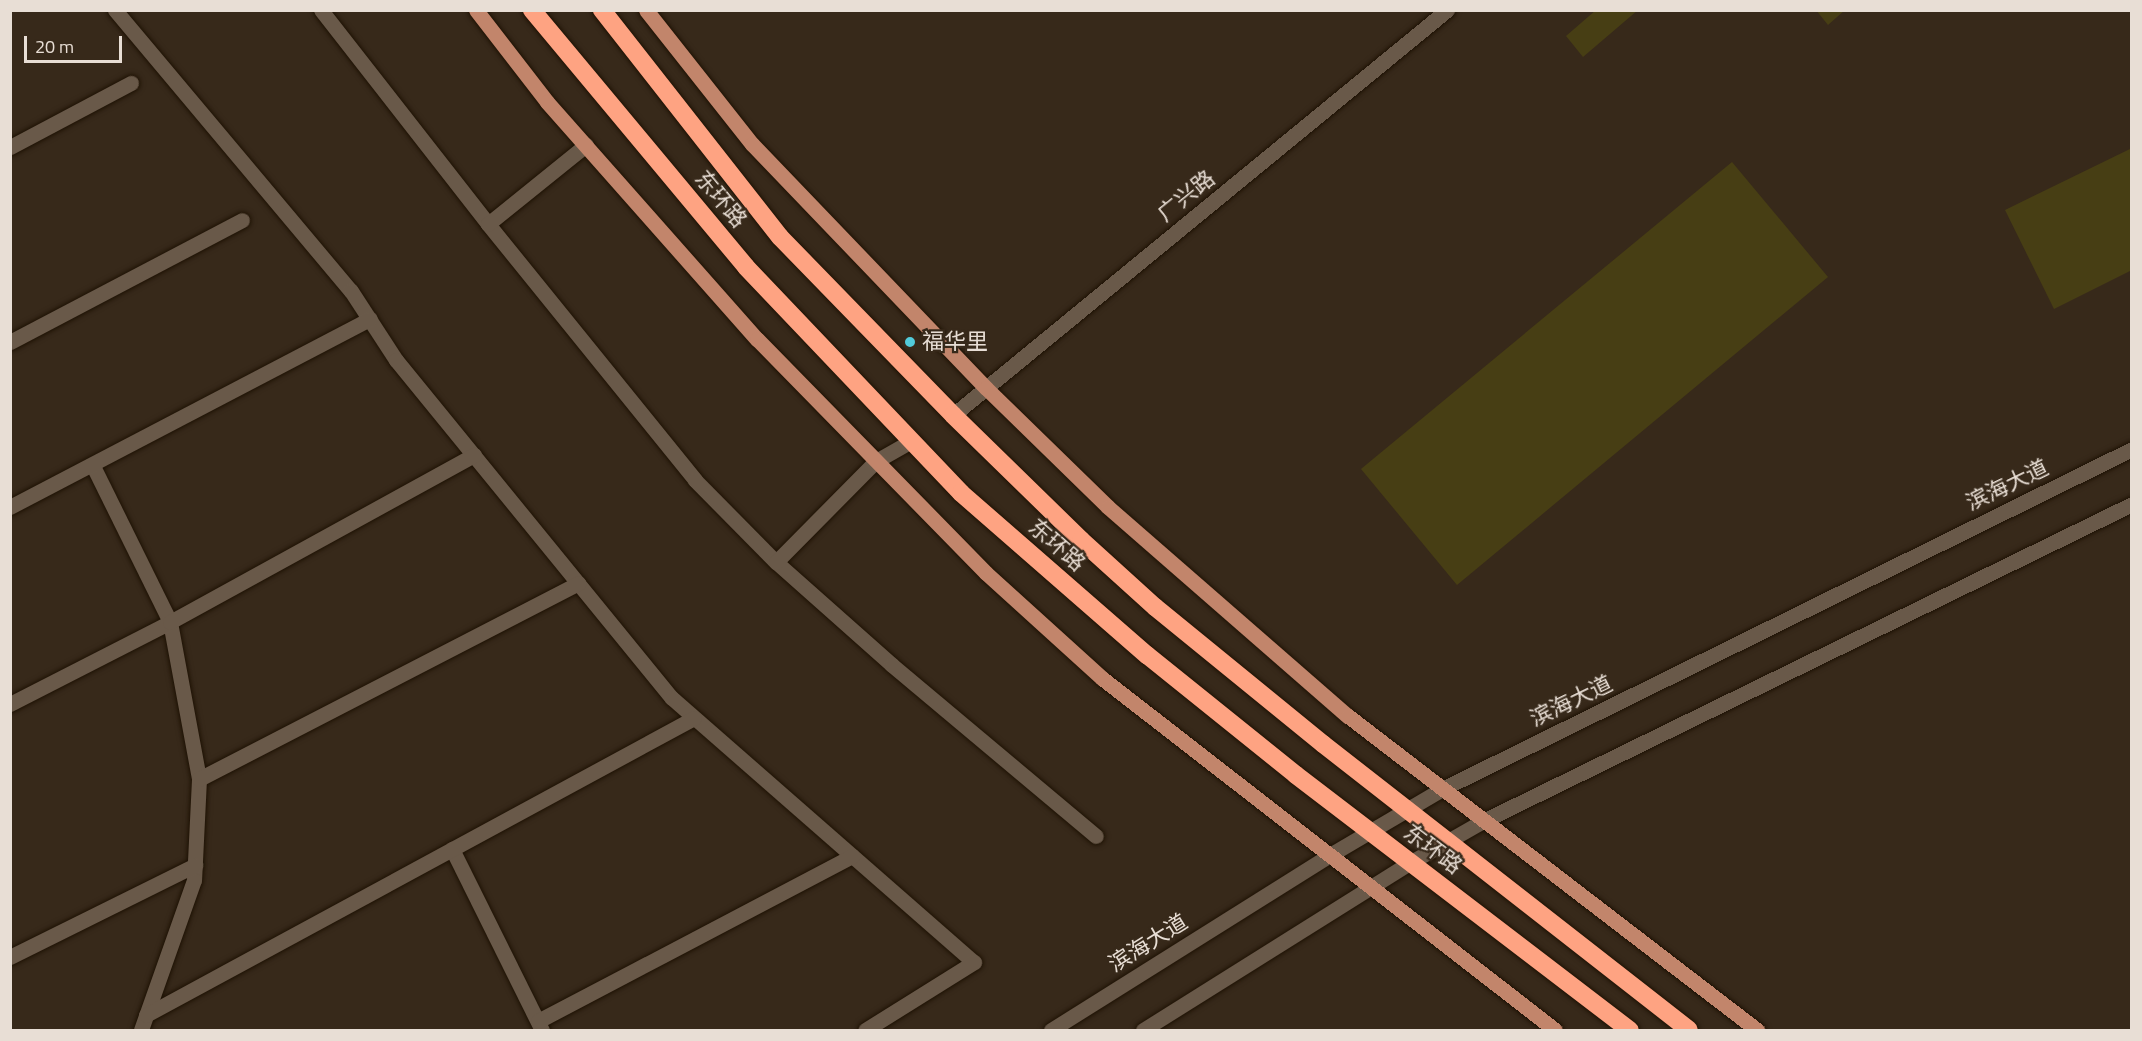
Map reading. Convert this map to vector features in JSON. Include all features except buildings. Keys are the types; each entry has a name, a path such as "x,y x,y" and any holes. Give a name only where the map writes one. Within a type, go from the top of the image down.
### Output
{"highway":[{"name":"东环路","path":"532,10 746,267 961,493 1147,655 1370,831 1630,1030"},
{"name":"东环路","path":"602,10 780,237 1026,488 1155,607 1323,744 1689,1030"}],"main road":[{"path":"115,10 351,291 396,360 672,698 974,963 865,1030"},
{"path":"321,10 488,224 695,480 776,562 892,665 1096,836"},
{"path":"476,10 547,102 757,339 986,573 1103,679 1555,1030"},
{"path":"646,10 752,144 986,388 1117,515 1348,716 1757,1030"},
{"name":"广兴路","path":"953,415 1447,10"},
{"path":"10,147 131,82"},
{"path":"488,224 586,145"},
{"path":"10,342 243,220"},
{"path":"10,507 93,466 370,320"},
{"path":"776,562 876,461 911,441"},
{"name":"滨海大道","path":"1051,1030 1330,855 1442,789 2132,449"},
{"path":"10,704 170,622 474,455"},
{"path":"93,466 170,622 199,779 194,880 141,1030"},
{"path":"1143,1030 1411,862 1483,821 2132,504"},
{"path":"199,779 578,583"},
{"path":"146,1015 694,718"},
{"path":"452,849 540,1026 852,856"},
{"path":"10,957 195,865"}],"place":[{"name":"福华里","path":"910,342"}]}
